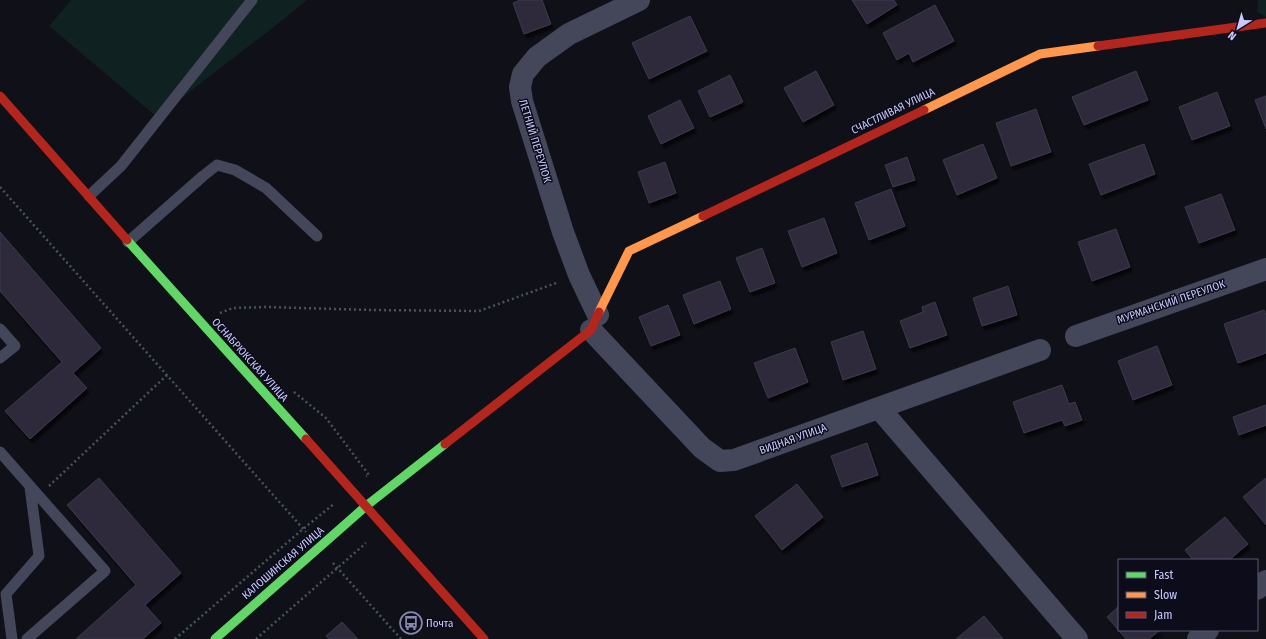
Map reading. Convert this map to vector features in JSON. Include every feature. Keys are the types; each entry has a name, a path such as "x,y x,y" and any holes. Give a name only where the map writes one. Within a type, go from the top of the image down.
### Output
{"street":[{"name":"ЛЕТНИЙ ПЕРЕУЛОК","path":"594,322 563,232 522,101 520,87 523,74 537,57 569,34 639,0"},
{"name":"СЧАСТЛИВАЯ УЛИЦА","path":"594,322 629,251 1040,54 1266,23"},
{"name":"ОСНАБРЮКСКАЯ УЛИЦА","path":"0,96 128,242 484,639"},
{"name":"МУРМАНСКИЙ ПЕРЕУЛОК","path":"1076,336 1266,269"},
{"name":"ВИДНАЯ УЛИЦА","path":"594,322 702,448 720,461 734,460 1040,350"},
{"name":"КАЛОШИНСКАЯ УЛИЦА","path":"215,639 366,506 594,322"},
{"path":"879,408 1077,639"},
{"path":"1258,588 1266,581"},
{"path":"1198,639 1207,631"}],"lane":[{"path":"89,196 121,166 252,0"},
{"path":"128,242 217,165 235,170 266,188 318,236"},
{"path":"0,329 14,346 0,358"},
{"path":"0,452 105,571 27,639"},
{"path":"12,639 6,594 39,556 30,487"}],"path":[{"path":"0,186 400,639"},
{"path":"199,321 233,308 266,307 479,311 579,275"},
{"path":"39,496 167,375"},
{"path":"176,639 303,529"},
{"path":"256,639 366,543"}],"shaded area":[{"path":"71,0 307,0 157,117 49,26"},
{"path":"1258,0 1266,0 1266,17 1257,12"}],"building":[{"path":"520,0 542,0 551,24 524,34 513,3"},
{"path":"852,0 894,0 897,5 867,24"},
{"path":"935,5 954,41 913,62 909,53 897,60 883,33"},
{"path":"690,16 707,51 649,79 632,43"},
{"path":"816,71 834,105 803,122 784,88"},
{"path":"1136,71 1148,100 1084,125 1072,97"},
{"path":"730,75 743,102 710,117 698,91"},
{"path":"1217,92 1230,126 1192,140 1179,107"},
{"path":"1266,96 1266,129 1255,100"},
{"path":"680,100 694,128 661,144 648,116"},
{"path":"1036,109 1051,152 1011,166 996,123"},
{"path":"983,144 997,178 957,195 943,160"},
{"path":"1144,144 1155,174 1101,195 1089,164"},
{"path":"907,157 915,180 893,187 885,165"},
{"path":"665,162 676,193 649,203 638,172"},
{"path":"891,189 905,226 869,240 855,203"},
{"path":"1221,194 1235,230 1199,243 1185,207"},
{"path":"824,218 837,253 802,267 788,231"},
{"path":"1116,229 1130,267 1092,281 1078,242"},
{"path":"0,232 101,348 73,373 87,388 30,439 5,411 62,362 0,291"},
{"path":"762,248 775,283 750,292 736,258"},
{"path":"720,281 731,309 694,324 683,295"},
{"path":"1008,286 1017,315 982,326 973,298"},
{"path":"935,302 947,335 910,348 900,321 923,312 922,307"},
{"path":"668,305 680,335 651,346 639,317"},
{"path":"1264,310 1266,315 1266,353 1238,363 1224,324"},
{"path":"863,331 876,369 843,380 831,342"},
{"path":"1157,346 1172,385 1133,400 1118,361"},
{"path":"795,348 808,382 768,398 754,363"},
{"path":"1062,385 1069,404 1075,402 1082,420 1065,426 1062,420 1024,433 1013,402"},
{"path":"1266,405 1266,425 1239,435 1233,417"},
{"path":"867,443 878,475 842,487 831,456"},
{"path":"99,478 181,573 145,605 161,623 143,639 76,639 136,585 67,505"},
{"path":"1266,478 1266,525 1243,497"},
{"path":"797,484 823,517 782,550 755,516"},
{"path":"1225,517 1248,544 1230,559 1192,559 1185,550"},
{"path":"1118,607 1118,630 1107,617"},
{"path":"984,616 1003,639 956,639"},
{"path":"342,622 358,639 329,639 326,636"},
{"path":"1119,631 1159,631 1149,639 1126,639"}],"traffic: fast":[{"path":"127,240 306,439"},
{"path":"215,639 366,506 445,444"}],"traffic: slow":[{"path":"924,110 1040,54 1098,46"},
{"path":"599,312 629,251 703,216"}],"traffic: jam":[{"path":"1098,46 1266,23"},
{"path":"0,96 127,240"},
{"path":"703,216 924,110"},
{"path":"445,444 591,330 599,312"},
{"path":"306,439 484,639"}],"place":[{"name":"Почта","path":"411,623"}]}
